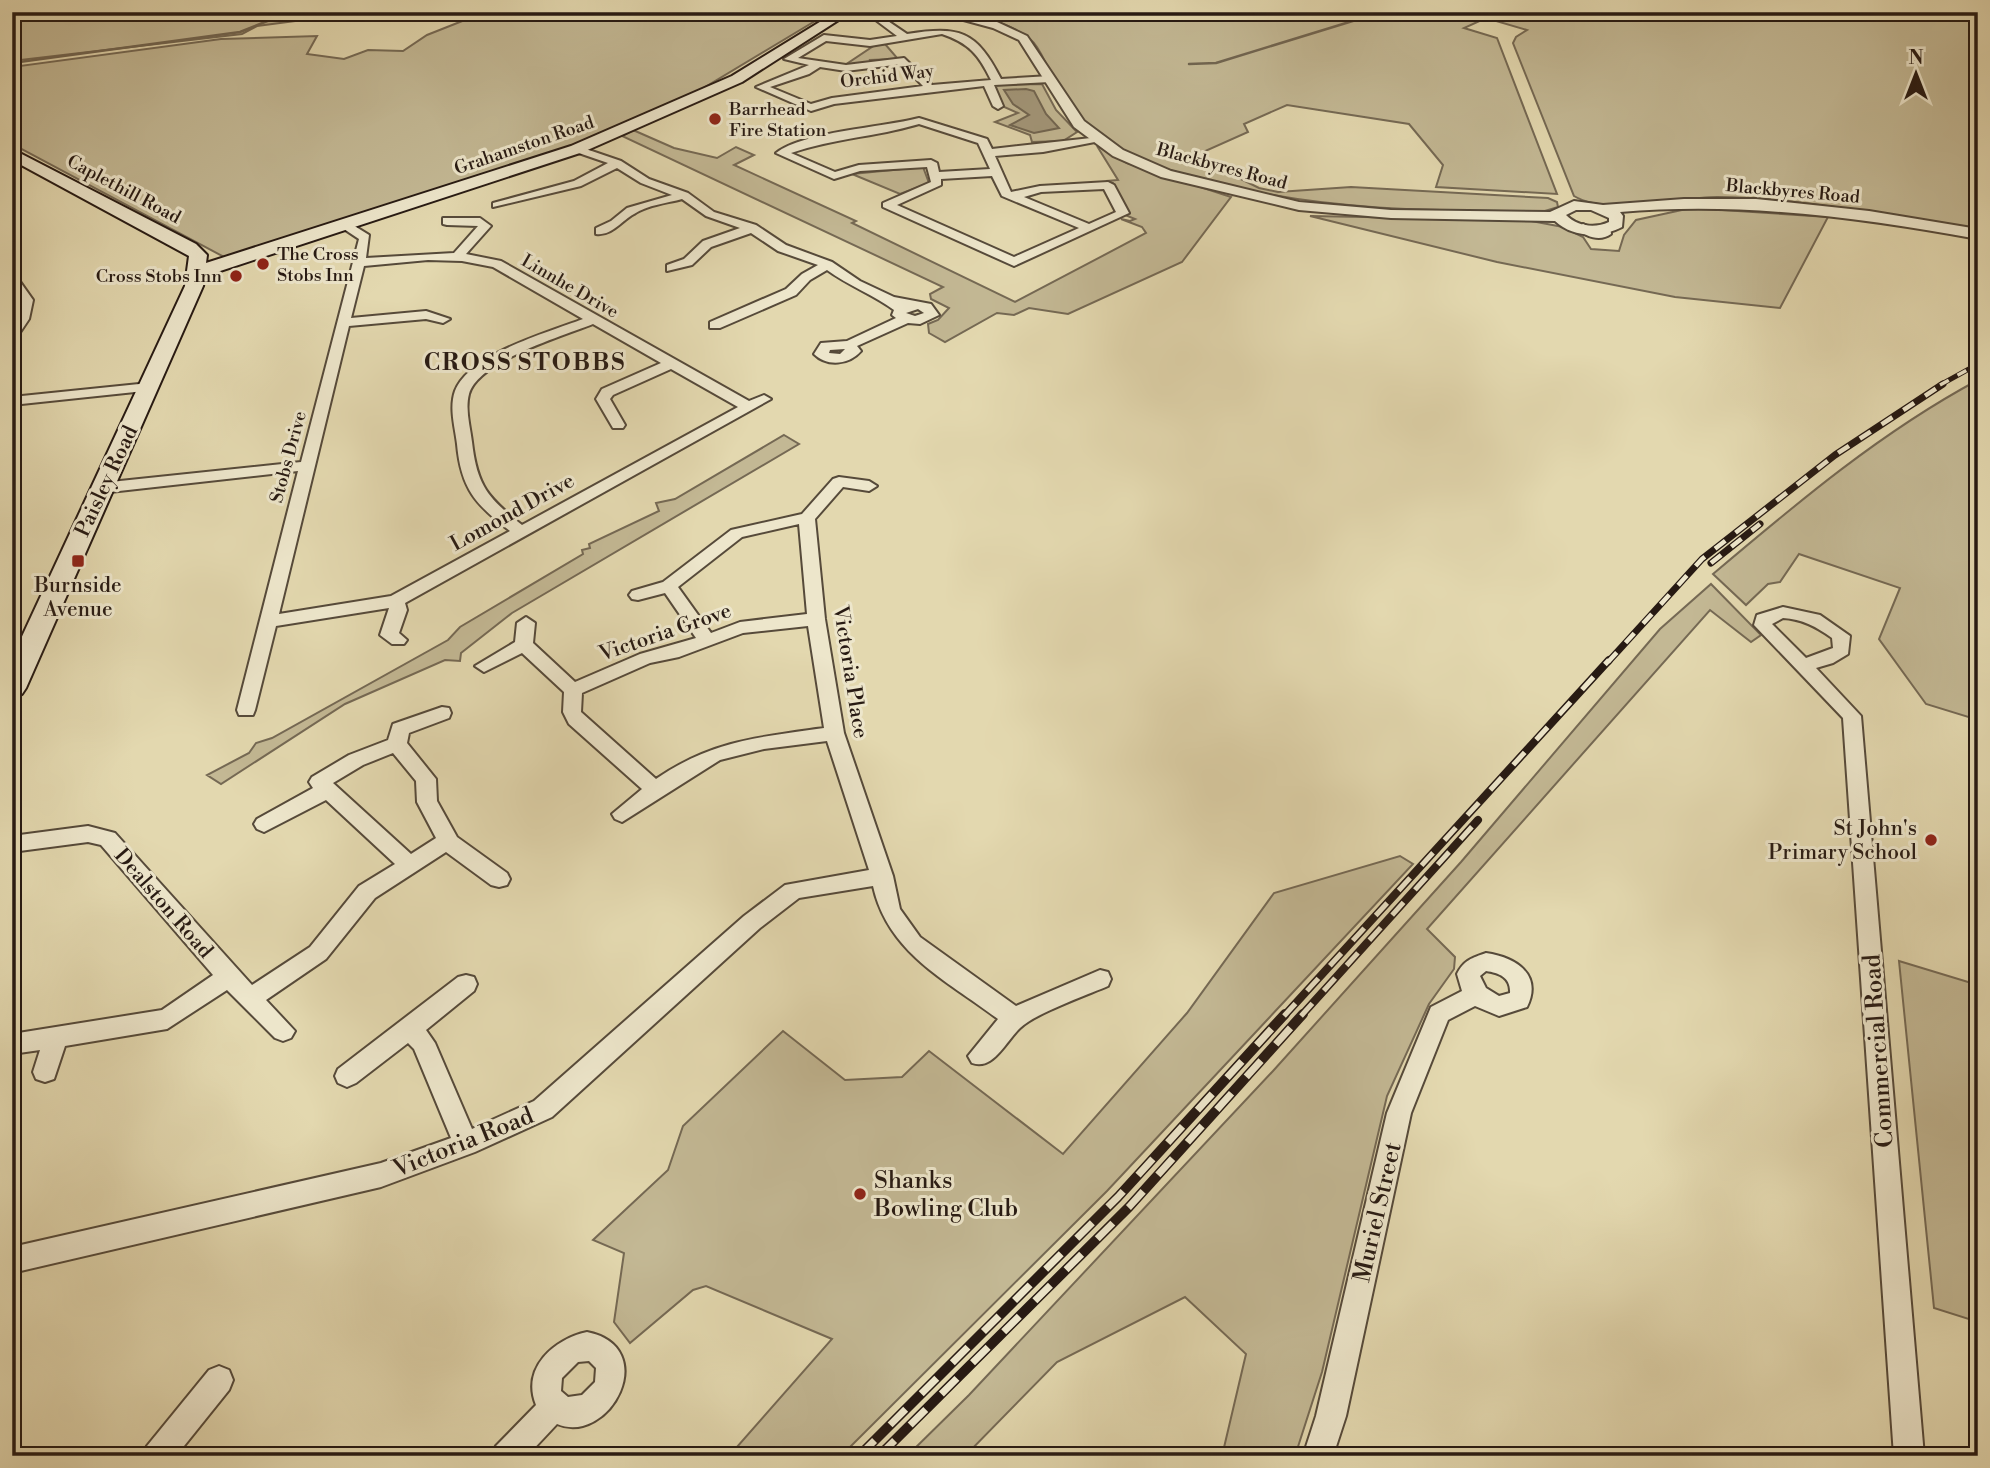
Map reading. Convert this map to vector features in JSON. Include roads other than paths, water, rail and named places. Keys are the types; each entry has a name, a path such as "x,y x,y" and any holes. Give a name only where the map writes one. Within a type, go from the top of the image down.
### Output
{"main road":[{"name":"Grahamston Road","path":"198,272 577,149 714,90 845,12"},
{"name":"Caplethill Road","path":"12,154 190,248 198,255 198,272"},
{"name":"Paisley Road","path":"12,688 149,387 198,272"}],"street":[{"name":"Blackbyres Road","path":"939,12 981,20 1013,31 1028,43 1070,115 1096,139 1118,153 1166,174 1298,206 1391,214 1558,217 1557,213 1565,206 1583,205 1603,209 1685,203 1748,205 1871,218 1978,234"},
{"name":"Orchid Way","path":"876,15 906,38"},
{"name":"Orchid Way","path":"818,64 789,59 824,38 860,43 906,38 943,31 961,22"},
{"name":"Orchid Way","path":"943,31 966,39 984,55 998,106"},
{"path":"818,64 846,68 904,61 930,88"},
{"name":"Orchid Way","path":"818,64 800,74 761,87 811,108 832,101 899,101 930,88 1050,79"},
{"path":"899,101 919,121 983,141 1004,192 1089,228"},
{"path":"919,121 895,128 825,138 781,153 834,176 859,168 931,163 937,183 887,205 1011,262 1123,213 1108,184 1040,189 1012,197"},
{"path":"988,153 1043,149 1096,139"},
{"path":"577,149 617,163 645,181 684,195 710,214 752,228 782,248 828,265 855,284 890,300 927,306 903,315 849,345"},
{"path":"497,205 577,184 617,163"},
{"path":"935,176 996,172"},
{"path":"600,231 615,224 631,210 684,195"},
{"path":"1558,217 1583,228 1606,229 1618,220 1603,209"},
{"path":"447,221 480,222 485,226 458,256"},
{"path":"587,224 613,237"},
{"name":"Stobs Drive","path":"246,710 365,238 344,225"},
{"path":"671,268 688,262 707,244 752,228"},
{"name":"Linnhe Drive","path":"358,263 458,256 496,264 748,407"},
{"path":"656,260 687,276"},
{"path":"715,325 792,292 806,277 828,265"},
{"path":"12,279 27,300 22,319 12,334"},
{"path":"890,300 903,315"},
{"path":"727,307 741,314"},
{"path":"344,323 426,315 443,320"},
{"path":"520,531 492,509 469,481 461,400 464,387 494,362 594,319"},
{"path":"618,425 603,397 670,364"},
{"path":"12,401 149,387"},
{"name":"Lomond Drive","path":"267,622 396,601 764,399"},
{"path":"101,488 306,466"},
{"path":"638,595 669,586 737,533 807,518 835,474 869,486"},
{"name":"Victoria Place","path":"807,518 816,619 834,733 882,876 890,911 912,943 1014,1018"},
{"path":"669,586 706,639"},
{"path":"396,601 398,610 389,635 398,640"},
{"name":"Victoria Grove","path":"573,690 646,658 673,653 740,628 816,619"},
{"path":"524,645 526,622"},
{"path":"524,645 573,690 572,712 576,719 655,790"},
{"path":"484,666 524,645"},
{"name":"Commercial Road","path":"1804,665 1852,716 1909,1456"},
{"path":"397,744 400,729 442,713"},
{"path":"622,814 699,762 718,754 744,746 834,733"},
{"path":"397,744 356,760 318,782 410,865"},
{"path":"397,744 426,779 428,803 445,831 447,841 499,879"},
{"path":"264,824 325,791"},
{"name":"Dealston Road","path":"12,844 88,834 108,839 228,977 283,1031"},
{"path":"251,998 318,953 366,892 447,841"},
{"name":"Victoria Road","path":"12,1260 382,1175 466,1144 543,1109 752,922 793,891 882,876"},
{"name":"Dealston Road","path":"12,1044 167,1019 228,977"},
{"path":"980,1056 1014,1018 1100,979"},
{"path":"347,1076 466,984"},
{"name":"Muriel Street","path":"1318,1456 1331,1416 1399,1113 1439,1014 1476,995"},
{"path":"410,1029 423,1043 466,1144"},
{"path":"45,1072 55,1038"},
{"path":"157,1456 219,1380"},
{"path":"506,1456 554,1407"}],"waterway":[{"path":"12,63 240,32 290,12"},
{"path":"1189,64 1216,63 1382,12"}],"railway":[{"path":"1940,385 1978,364"},
{"path":"1608,662 1702,559 1835,455 1943,384"},
{"path":"1711,563 1760,524"},
{"path":"1284,1016 1609,660"},
{"path":"1301,1016 1478,820"},
{"path":"859,1456 1118,1197 1285,1014"},
{"path":"879,1456 1129,1207 1303,1014"}],"place":[{"name":"Barrhead Fire Station","path":"715,119"},
{"name":"The Cross Stobs Inn","path":"263,264"},
{"name":"Cross Stobs Inn","path":"236,276"},
{"name":"Burnside Avenue","path":"78,561"},
{"name":"St John's Primary School","path":"1931,840"},
{"name":"Shanks Bowling Club","path":"860,1194"}],"district":[{"name":"CROSS STOBBS","path":"525,362"}]}
